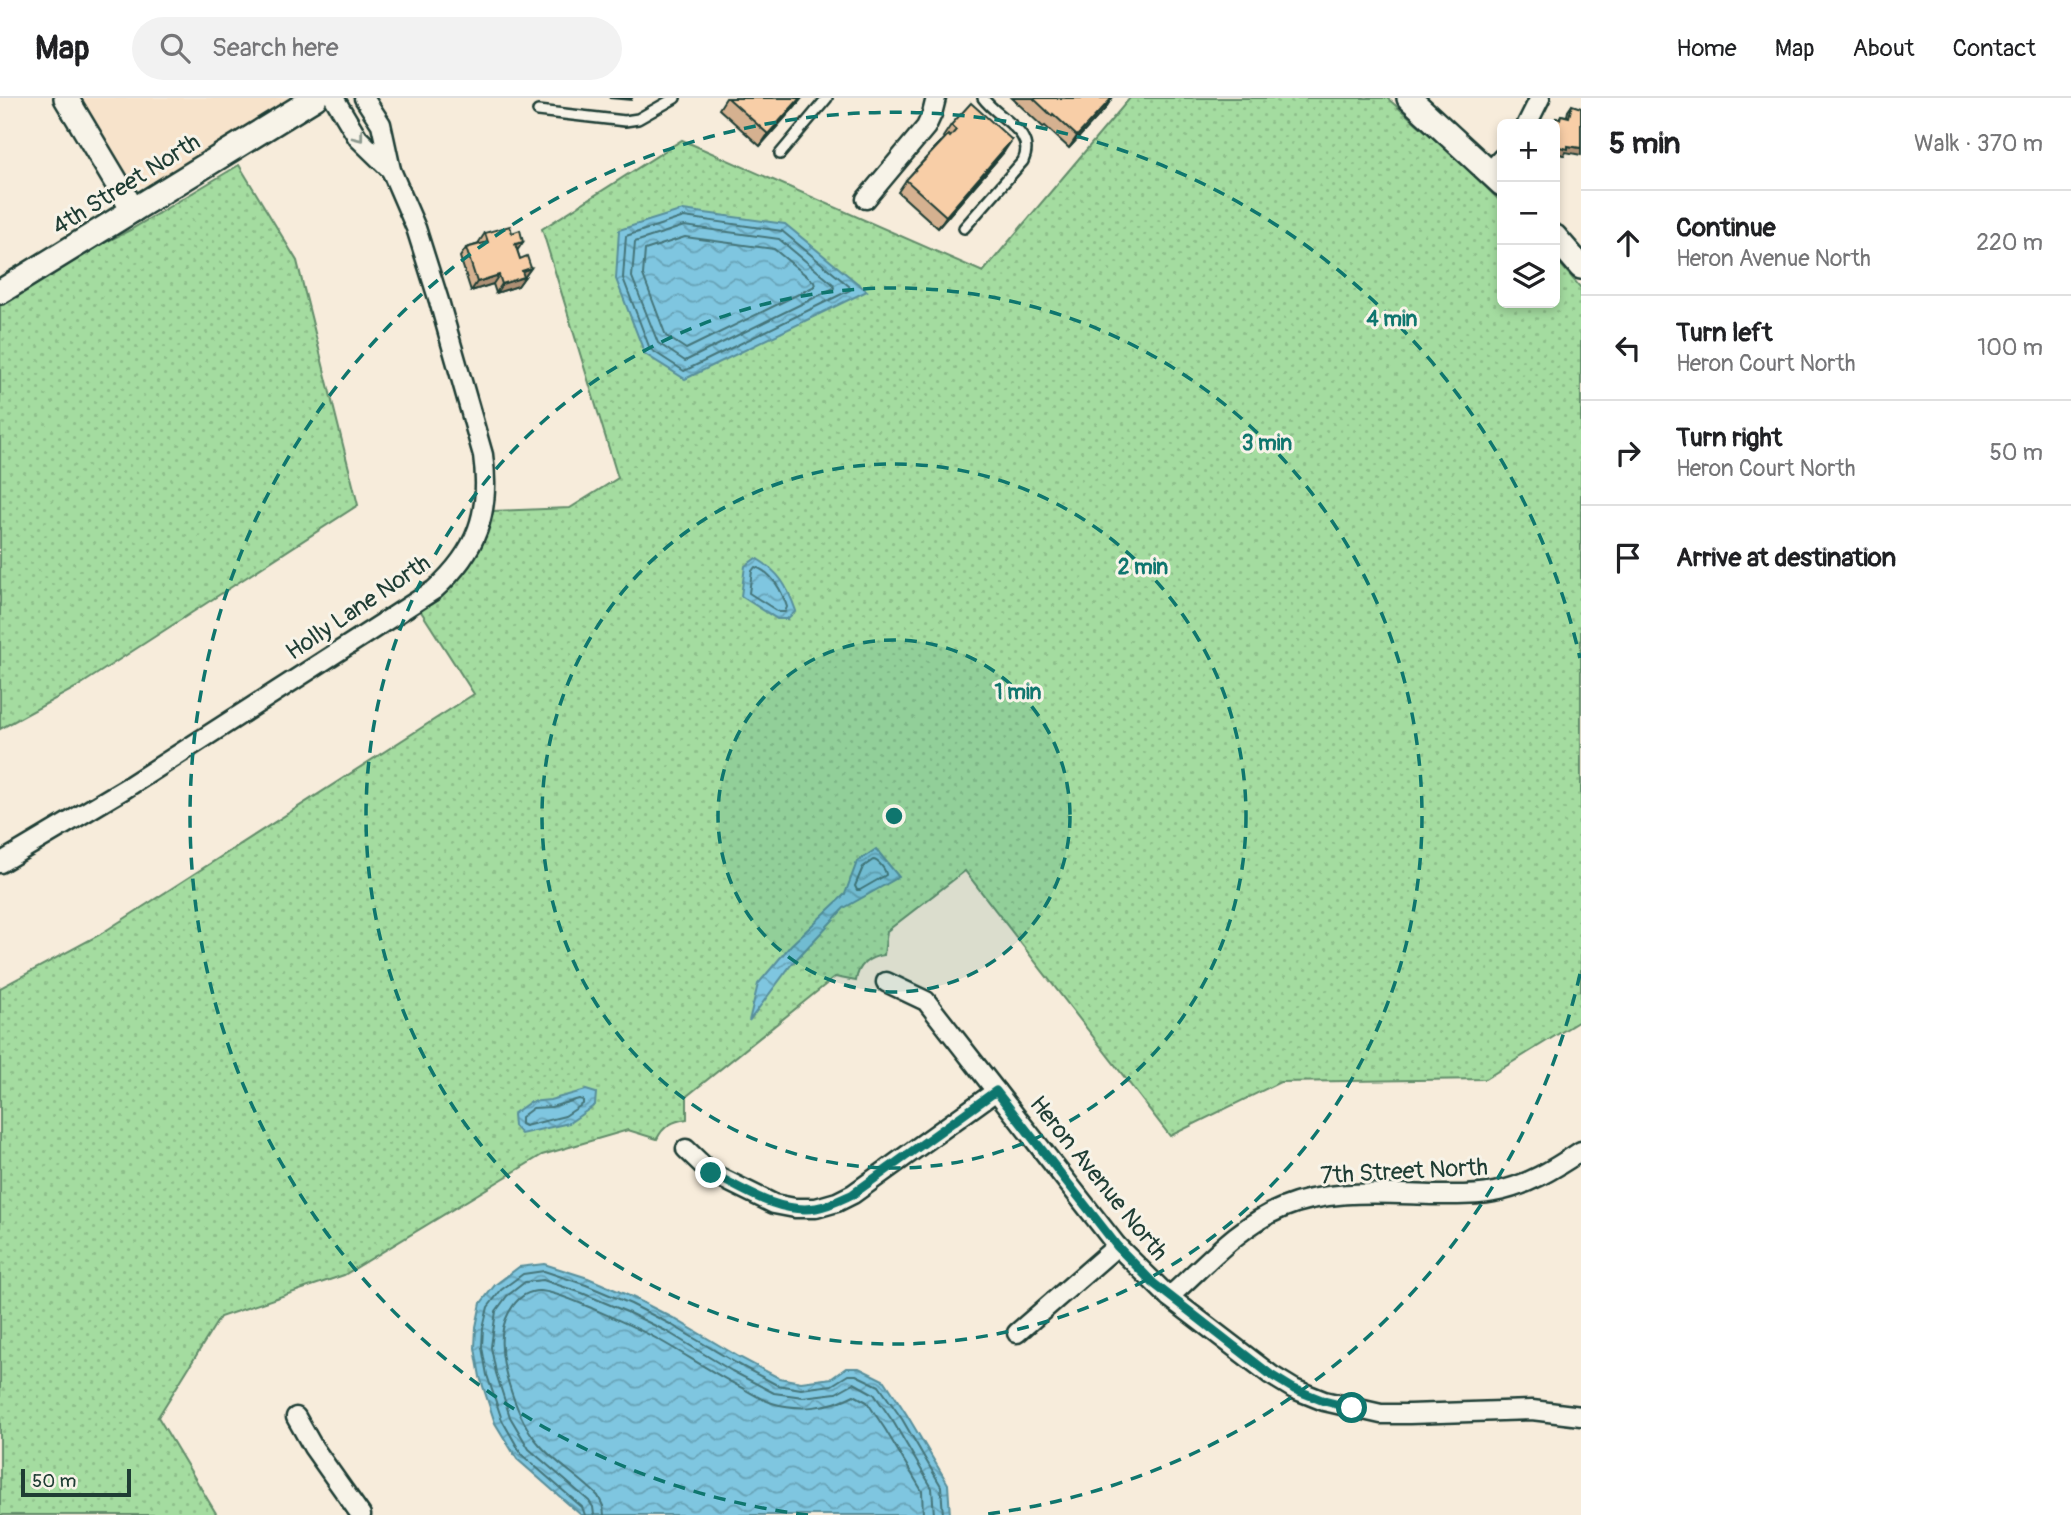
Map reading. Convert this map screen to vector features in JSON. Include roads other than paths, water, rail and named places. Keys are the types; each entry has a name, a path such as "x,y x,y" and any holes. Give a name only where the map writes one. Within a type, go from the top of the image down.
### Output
{"street":[{"path":"66,98 133,210"},
{"name":"4th Street North","path":"0,292 315,98"},
{"name":"Holly Lane North","path":"334,98 358,138 391,170"},
{"name":"Holly Lane North","path":"0,863 126,788 433,590 453,572 468,551 484,504 486,479 483,455 416,228 391,170 381,124 365,98"},
{"path":"866,199 926,127 936,98"},
{"path":"1409,98 1497,170"},
{"path":"1530,119 1540,98"},
{"path":"1560,243 1581,267"},
{"name":"Heron Avenue North","path":"886,982 926,1001 1117,1246 1169,1297 1271,1375 1294,1389 1324,1401 1381,1414 1532,1410 1581,1416"},
{"path":"686,1149 711,1173 774,1204 816,1208 853,1194 996,1091"},
{"name":"7th Street North","path":"1169,1297 1240,1233 1282,1208 1308,1200 1352,1193 1467,1196 1494,1192 1540,1176 1581,1151"},
{"path":"1017,1332 1117,1246"},
{"path":"296,1417 313,1447 361,1515"}],"lane":[{"path":"538,111 625,121 638,119 675,98"},
{"path":"780,154 827,98"},
{"path":"964,228 1023,161 1027,152 1026,141 1021,134 983,98"}],"water":[{"path":"683,210 785,224 867,291 685,379 645,354 616,279 619,230"},
{"path":"756,558 776,574 789,594 796,611 787,619 777,619 741,596 745,566"},
{"path":"876,849 899,877 844,908 791,965 749,1021 758,984 791,945 845,894 857,862"},
{"path":"586,1090 596,1093 595,1105 569,1123 521,1134 514,1126 513,1114 530,1102 550,1100"},
{"path":"544,1264 588,1278 634,1298 779,1378 801,1382 832,1378 846,1368 859,1368 885,1381 948,1484 950,1515 581,1515 517,1459 495,1423 480,1377 475,1348 481,1303 495,1285 519,1267"}]}
